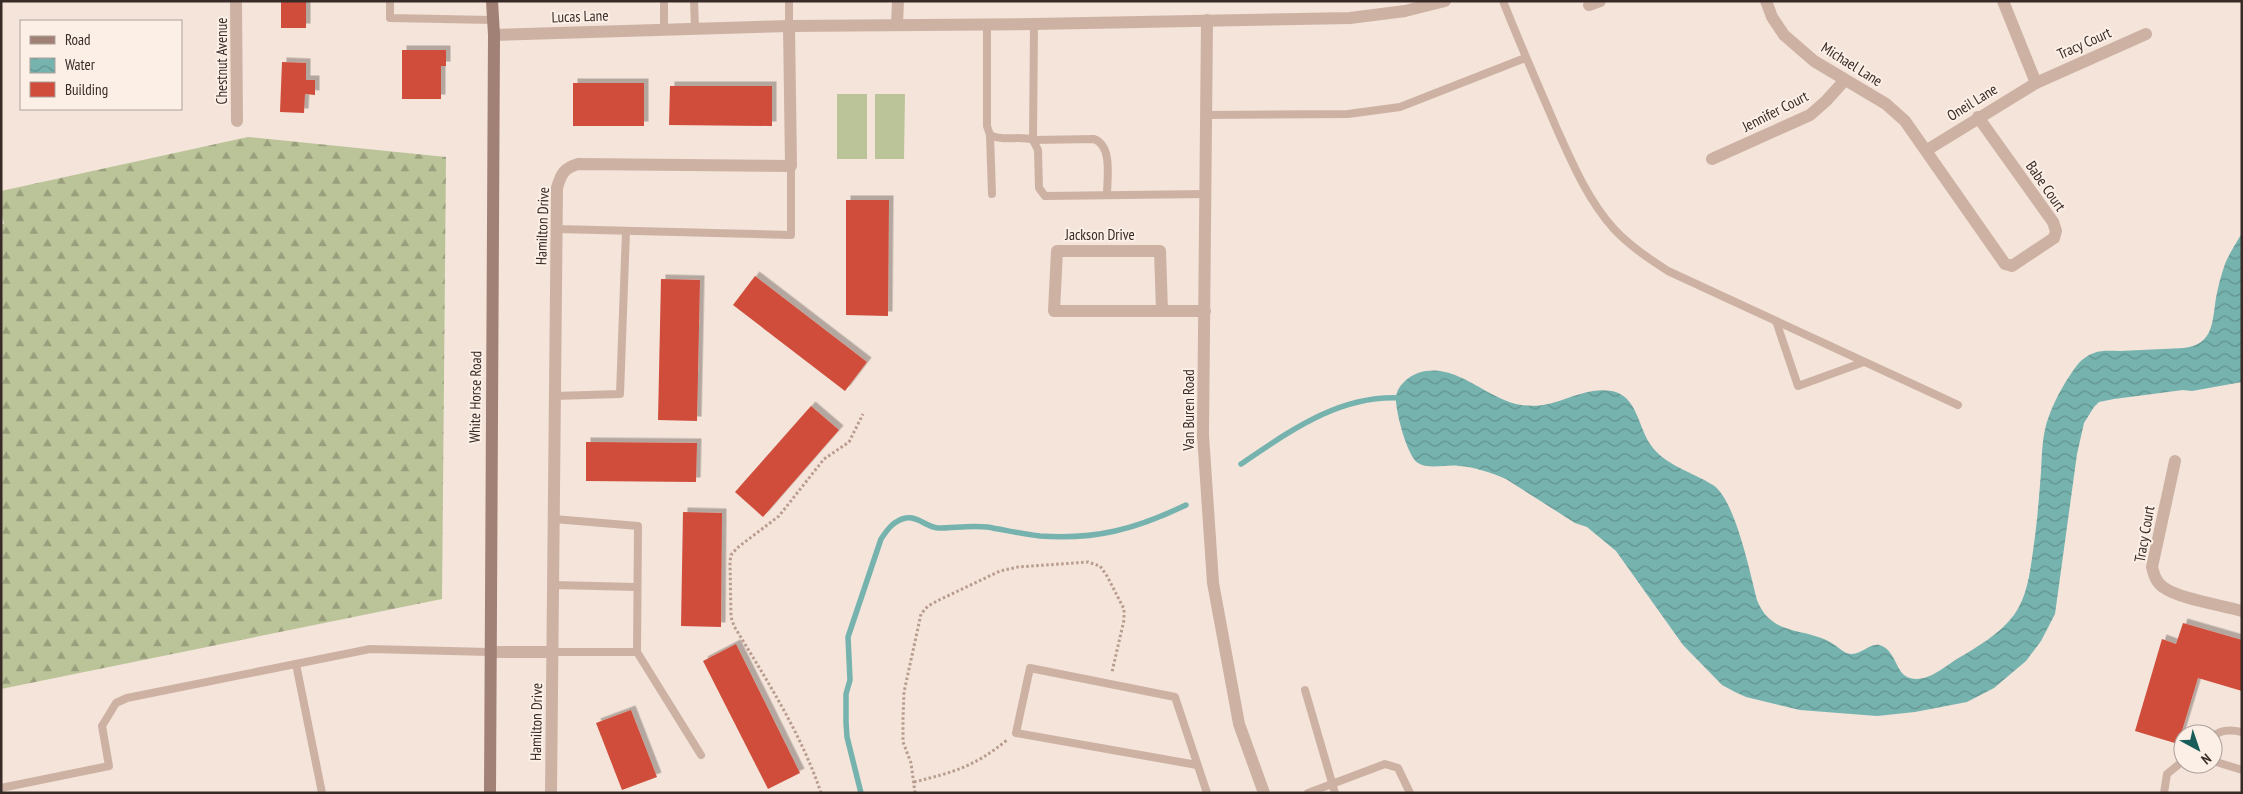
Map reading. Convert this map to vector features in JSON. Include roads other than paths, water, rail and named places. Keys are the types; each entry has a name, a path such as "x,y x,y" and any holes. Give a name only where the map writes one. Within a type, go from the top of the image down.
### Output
{"main road":[{"name":"White Horse Road","path":"490,793 489,652 494,35 492,1"}],"street":[{"name":"Chestnut Avenue","path":"236,1 237,121"},
{"path":"897,24 898,1"},
{"name":"Lucas Lane","path":"494,35 789,26 1350,18 1405,11 1445,1"},
{"name":"Michael Lane","path":"1766,1 1772,17 1784,35 1814,61 1844,81 1886,104 1905,121 1927,150"},
{"path":"2003,1 2036,83"},
{"name":"Van Buren Road","path":"1207,20 1203,435 1213,584 1239,724 1264,793"},
{"path":"789,26 791,166"},
{"name":"Tracy Court","path":"2036,83 2146,34"},
{"name":"Jennifer Court","path":"1712,159 1810,115 1844,81"},
{"name":"Oneil Lane","path":"1927,150 2036,83"},
{"name":"Babe Court","path":"1927,150 2005,264 2012,266 2036,252 2054,238 2056,231 2053,222 1978,117"},
{"name":"Hamilton Drive","path":"551,793 557,188 561,174 568,167 578,164 791,166"},
{"name":"Jackson Drive","path":"1162,311 1160,251 1057,251 1054,311 1162,311 1205,311"},
{"name":"Tracy Court","path":"2176,461 2152,567 2155,578 2162,586 2173,592 2242,611"},
{"path":"489,652 553,652"}],"lane":[{"path":"390,1 390,18 492,20"},
{"path":"664,1 664,30"},
{"path":"694,1 695,28"},
{"path":"789,1 789,26"},
{"path":"1503,1 1525,58 1578,175 1594,203 1613,228 1633,248 1668,271 1958,405"},
{"path":"987,23 987,126 990,135 992,194"},
{"path":"1034,24 1033,140 1038,150 1039,188 1044,196 1206,194"},
{"path":"1207,116 1348,114 1400,107 1525,58"},
{"path":"990,135 997,138 1028,138 1033,140 1094,139 1101,142 1107,155 1107,195"},
{"path":"557,229 791,234 791,166"},
{"path":"556,396 620,394 626,230"},
{"path":"1776,321 1798,386 1864,362"},
{"path":"554,519 638,526 637,652 701,755"},
{"path":"554,585 637,587"},
{"path":"1,788 110,766 102,726 116,703 127,698 370,649 489,652"},
{"path":"553,652 637,652"},
{"path":"296,664 322,793"},
{"path":"1197,764 1016,734 1030,668 1175,697 1207,793"},
{"path":"1305,690 1334,793"},
{"path":"2223,731 2242,732"},
{"path":"1308,793 1385,764 1398,768 1410,793"},
{"path":"2223,764 2242,770"},
{"path":"2164,793 2167,774 2173,769"}],"water":[{"path":"2242,233 2242,382 2192,391 2183,390 2114,399 2099,402 2094,407 2084,423 2077,454 2055,614 2041,641 2026,661 1994,688 1967,702 1915,712 1877,716 1800,710 1746,697 1735,692 1722,685 1683,645 1616,551 1587,527 1575,523 1506,479 1477,469 1454,466 1427,466 1418,463 1410,452 1400,422 1396,403 1399,389 1411,376 1431,371 1456,375 1504,400 1530,406 1543,405 1600,390 1620,394 1632,405 1646,437 1656,451 1671,463 1713,485 1721,493 1735,520 1757,600 1764,613 1783,627 1829,641 1847,653 1858,653 1873,645 1884,647 1891,654 1902,673 1910,678 1923,678 1935,673 1988,640 2014,615 2022,600 2032,559 2045,430 2055,403 2074,370 2083,359 2097,352 2184,348 2201,342 2210,331 2225,264"}],"waterway":[{"path":"1241,464 1278,439 1337,408 1379,398 1402,398"},
{"path":"861,793 847,737 846,694 850,680 848,637 881,539 891,526 902,519 910,518 938,528 981,526 1040,536 1079,536 1115,531 1133,526 1150,521 1186,505"}]}
